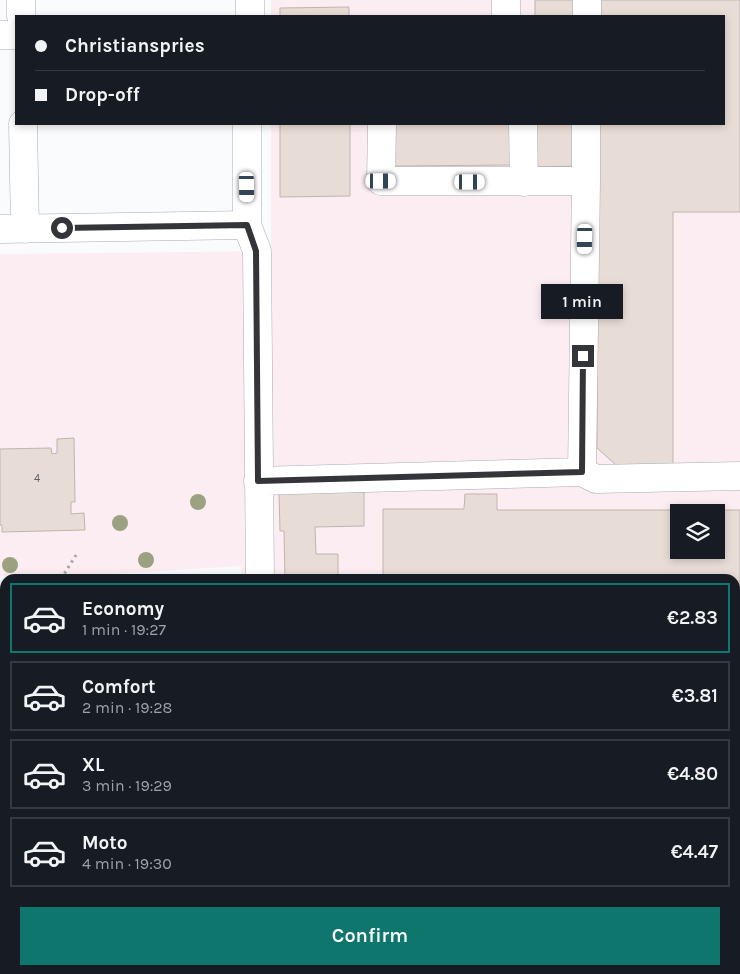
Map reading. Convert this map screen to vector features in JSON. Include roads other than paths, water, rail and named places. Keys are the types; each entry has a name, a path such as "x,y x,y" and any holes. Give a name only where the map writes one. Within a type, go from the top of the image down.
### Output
{"street":[{"path":"21,0 21,15"},
{"path":"250,0 250,15"},
{"path":"506,0 506,15"},
{"path":"587,0 587,15"},
{"path":"0,34 15,35"},
{"path":"23,125 13,229 247,225"},
{"path":"247,125 247,225 256,251 260,574"},
{"path":"382,125 381,181 586,181"},
{"path":"523,125 524,182"},
{"path":"582,472 586,125"},
{"path":"258,481 582,472 596,479 740,476"}]}
